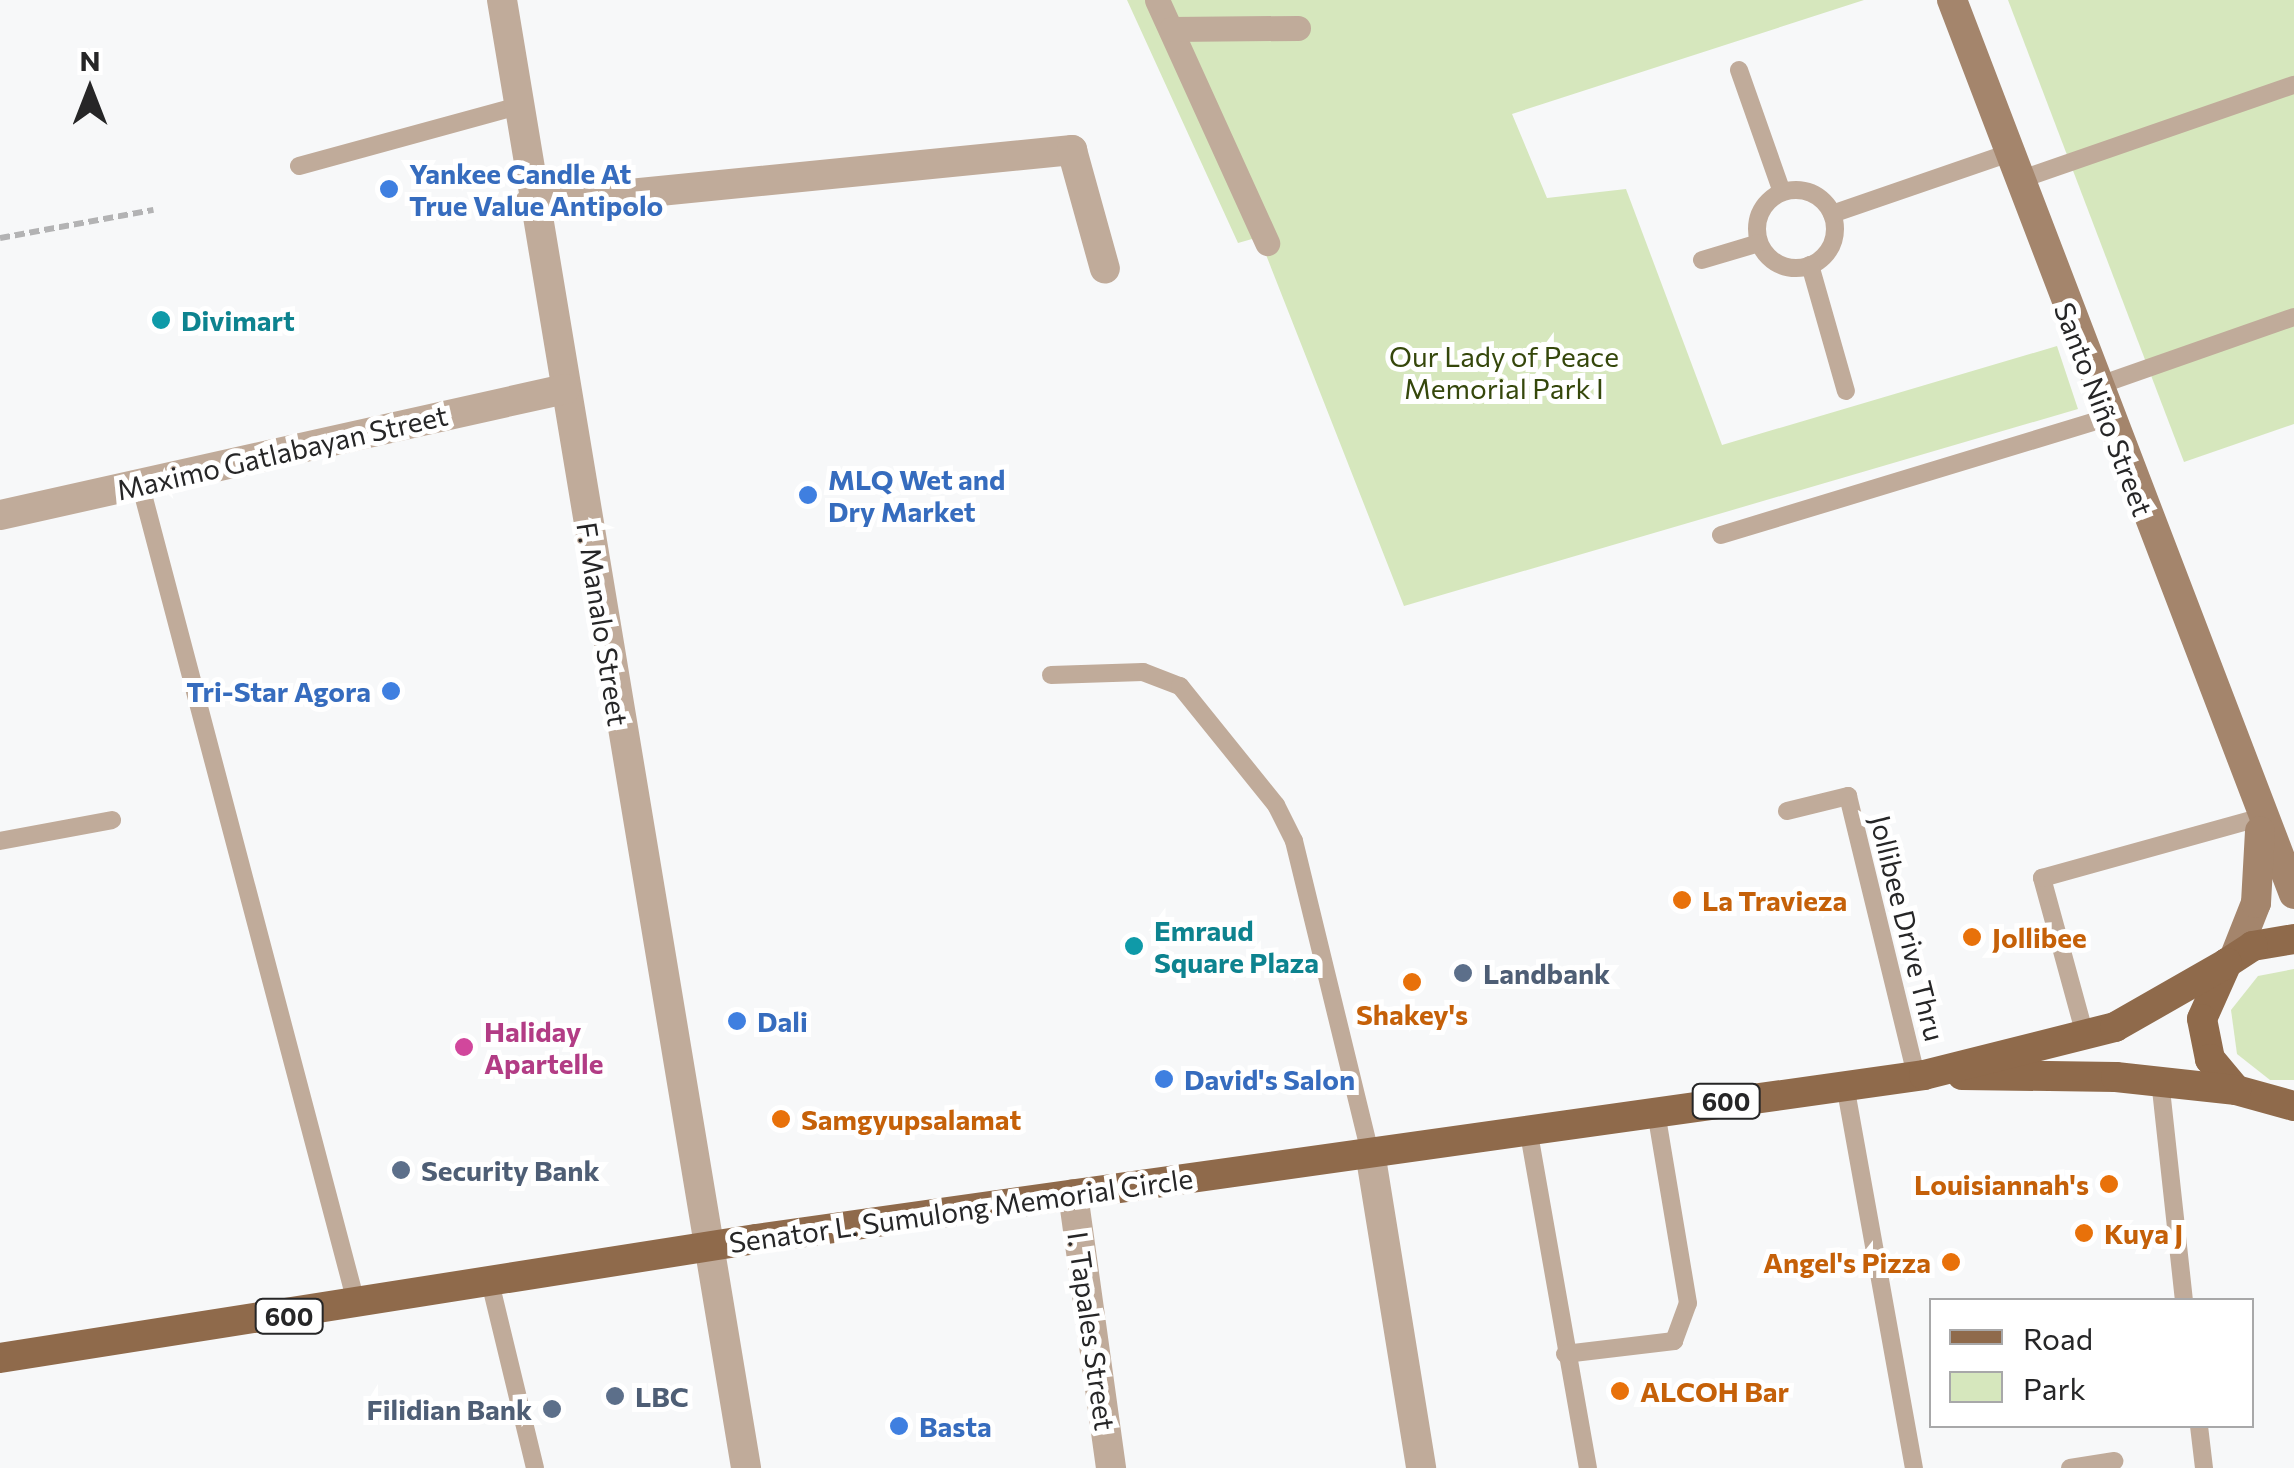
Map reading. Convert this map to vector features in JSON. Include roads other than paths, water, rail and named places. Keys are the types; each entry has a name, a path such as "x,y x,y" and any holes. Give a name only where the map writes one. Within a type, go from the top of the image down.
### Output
{"main road":[{"name":"Santo Niño Street","path":"1952,0 2093,387 2258,818 2294,894"},
{"name":"Santo Niño Street","path":"2231,960 2256,902 2258,818"},
{"name":"600","path":"2231,960 2294,940"},
{"name":"Senator L. Sumulong Memorial Circle","path":"0,1358 356,1306 704,1247 1920,1075 2085,1035 2153,1012 2231,960"},
{"path":"2231,960 2202,1019 2210,1059 2236,1090"},
{"name":"Senator L. Sumulong Memorial Circle","path":"1920,1075 2160,1080 2236,1090"},
{"name":"600","path":"2236,1090 2294,1106"}],"street":[{"name":"F. Manalo Street","path":"502,0 529,204 565,389 704,1247 746,1468"},
{"path":"1157,0 1267,243"},
{"path":"1171,29 1298,28"},
{"path":"529,204 1072,150 1105,270"},
{"name":"Maximo Gatlabayan Street","path":"0,515 565,389"},
{"path":"1370,1152 1422,1468"},
{"name":"I. Tapales Street","path":"1073,1194 1111,1468"}],"lane":[{"path":"1740,70 1782,192"},
{"path":"1832,214 2294,85"},
{"path":"299,166 514,106"},
{"path":"1782,192 1817,196 1832,214 1829,249 1810,265 1774,262 1759,243 1762,208 1782,192"},
{"path":"1702,260 1759,243"},
{"path":"1810,265 1846,391"},
{"path":"2093,387 2294,317"},
{"path":"1721,536 2105,418"},
{"path":"140,483 356,1306"},
{"path":"1051,675 1143,672 1180,686 1276,805 1294,842 1370,1152"},
{"name":"Jollibee Drive Thru","path":"1787,810 1848,796 1920,1075"},
{"path":"2085,1035 2042,878 2258,818"},
{"path":"0,840 112,820"},
{"path":"2160,1080 2184,1298"},
{"path":"1845,1085 1914,1468"},
{"path":"1565,1354 1674,1341 1688,1303 1656,1111"},
{"path":"1528,1128 1588,1468"},
{"path":"490,1282 535,1468"},
{"path":"2199,1428 2204,1468"},
{"path":"2070,1468 2114,1461"}],"place":[{"name":"Yankee Candle At True Value Antipolo","path":"389,189"},
{"name":"Divimart","path":"161,320"},
{"name":"MLQ Wet and Dry Market","path":"808,495"},
{"name":"Tri-Star Agora","path":"391,691"},
{"name":"La Travieza","path":"1682,900"},
{"name":"Jollibee","path":"1972,937"},
{"name":"Emraud Square Plaza","path":"1134,946"},
{"name":"Landbank","path":"1463,973"},
{"name":"Shakey's","path":"1412,982"},
{"name":"Dali","path":"737,1021"},
{"name":"Haliday Apartelle","path":"464,1047"},
{"name":"David's Salon","path":"1164,1079"},
{"name":"Samgyupsalamat","path":"781,1119"},
{"name":"Security Bank","path":"401,1170"},
{"name":"Louisiannah's","path":"2109,1184"},
{"name":"Kuya J","path":"2084,1233"},
{"name":"Angel's Pizza","path":"1951,1262"},
{"name":"ALCOH Bar","path":"1620,1391"},
{"name":"LBC","path":"615,1396"},
{"name":"Filidian Bank","path":"552,1409"},
{"name":"Basta","path":"899,1426"}],"park label":[{"name":"Our Lady of Peace Memorial Park I","path":"1504,372"}]}
